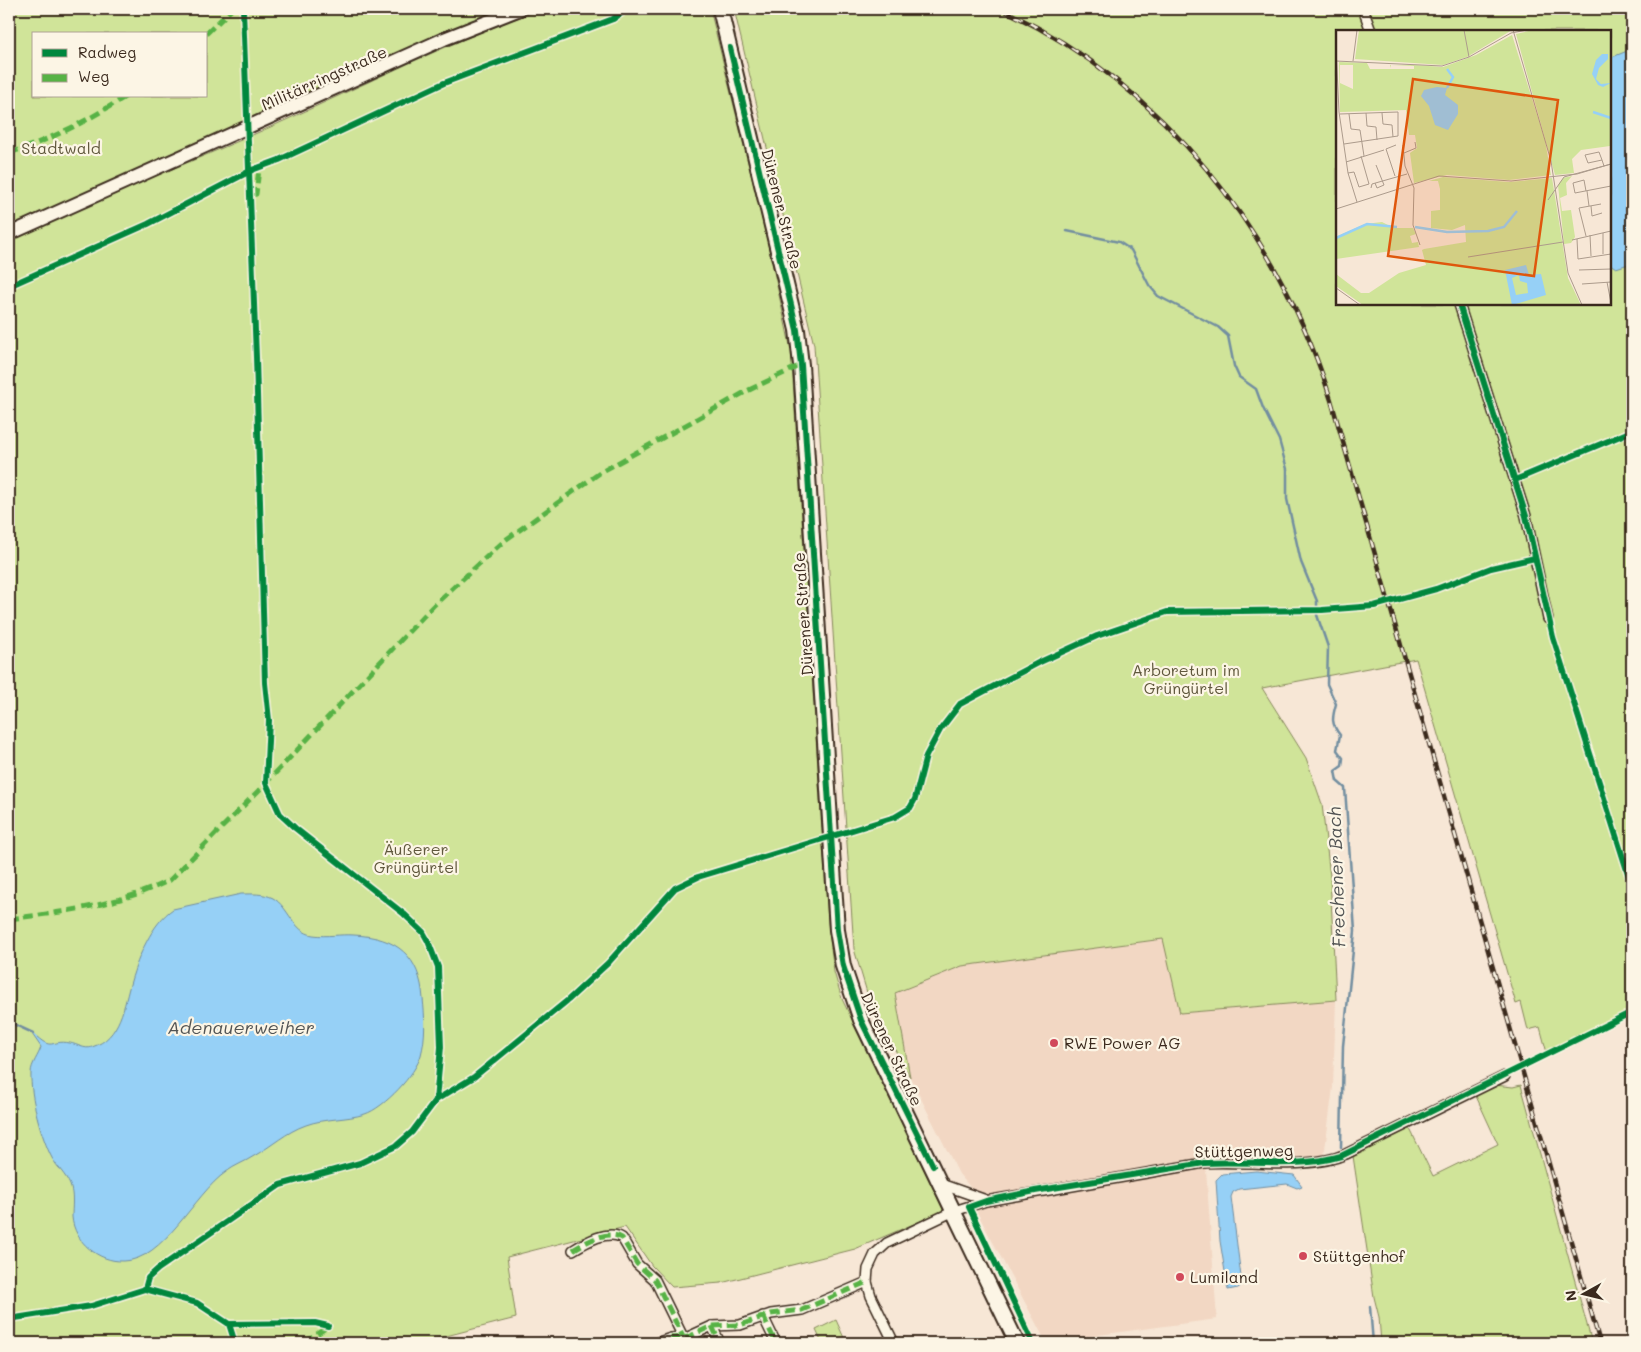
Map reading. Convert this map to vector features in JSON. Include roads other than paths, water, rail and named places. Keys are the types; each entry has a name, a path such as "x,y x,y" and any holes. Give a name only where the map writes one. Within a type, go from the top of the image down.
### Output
{"main road":[{"name":"Militärringstraße","path":"9,234 444,39 520,9"},
{"name":"Dürener Straße","path":"720,9 789,294 799,348 837,930 842,966 861,1020 1017,1343"}],"street":[{"path":"1364,9 1371,30"},
{"path":"1459,305 1526,516 1548,619"},
{"name":"Stüttgenweg","path":"867,1282 868,1269 875,1254 887,1243 954,1211 986,1200 1204,1163 1309,1163 1344,1155 1505,1076"},
{"name":"Stüttgenweg","path":"941,1184 986,1200"},
{"path":"573,1250 589,1241 610,1234 622,1238 637,1264 655,1280 683,1338"},
{"path":"656,1343 672,1338 683,1338 712,1326 740,1325 763,1316 802,1310 867,1282 871,1296 894,1343"},
{"path":"763,1316 776,1343"},
{"path":"712,1326 720,1343"}],"water":[{"path":"1632,49 1632,263 1616,268 1611,265 1611,58"},
{"name":"Adenauerweiher","path":"241,894 273,898 306,933 318,936 349,935 369,937 394,945 404,952 417,971 421,984 425,1027 421,1055 418,1063 406,1080 390,1098 373,1111 358,1116 313,1123 292,1131 261,1152 233,1167 214,1182 178,1225 152,1250 138,1258 123,1261 105,1258 89,1249 77,1235 72,1217 70,1185 52,1158 40,1128 32,1093 31,1073 32,1066 41,1047 32,1034 48,1044 63,1042 89,1048 102,1043 120,1019 142,951 152,932 165,915 173,909"},
{"path":"1256,1171 1294,1175 1302,1186 1297,1188 1287,1184 1239,1189 1233,1192 1231,1197 1242,1285 1228,1290 1220,1241 1216,1180 1222,1174"}],"waterway":[{"name":"Frechener Bach","path":"1067,231 1119,242 1131,250 1149,285 1158,296 1218,327 1228,336 1234,366 1239,377 1256,389 1279,440 1287,469 1287,499 1301,562 1317,601 1317,615 1328,647 1327,684 1336,704 1333,721 1340,735 1337,750 1343,758 1342,766 1335,771 1337,781 1345,788 1355,931 1343,1046 1341,1147"},
{"path":"9,1022 33,1033"},
{"name":"Frechener Bach","path":"1370,1307 1373,1343"}],"railway":[{"path":"1001,9 1060,40 1113,78 1163,121 1207,170 1246,222 1280,279 1308,338 1331,400 1600,1343"}],"place":[{"name":"RWE Power AG","path":"1054,1043"},
{"name":"Stüttgenhof","path":"1303,1256"},
{"name":"Lumiland","path":"1180,1277"}],"park label":[{"name":"Stadtwald","path":"61,148"},
{"name":"Arboretum im Grüngürtel","path":"1186,679"},
{"name":"Äußerer Grüngürtel","path":"416,858"}]}
